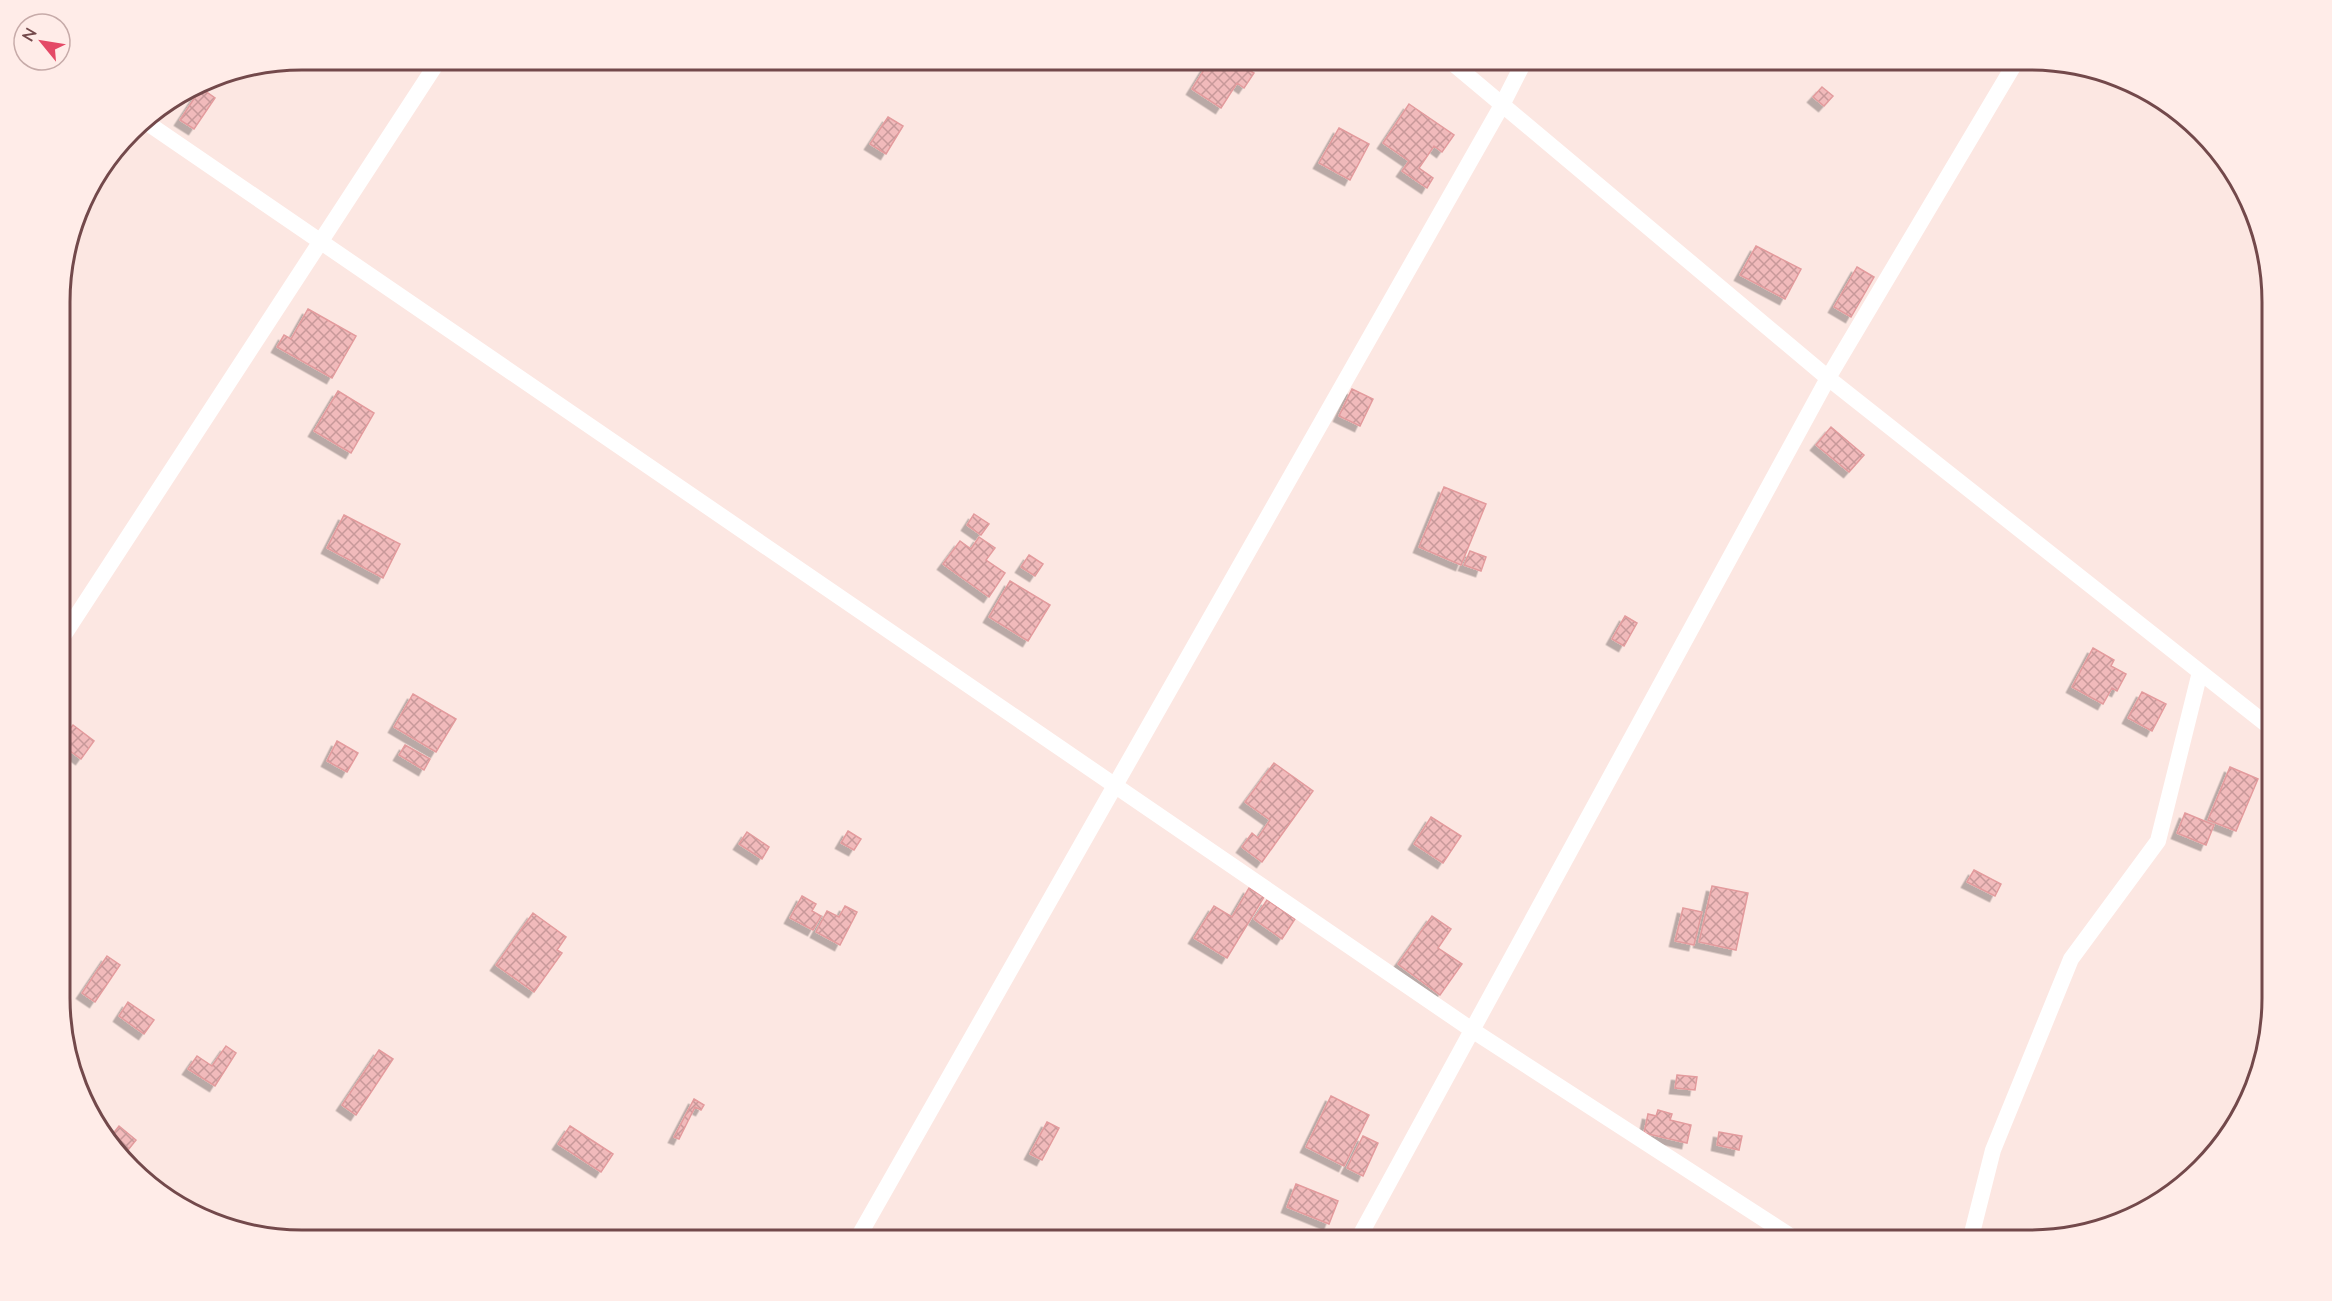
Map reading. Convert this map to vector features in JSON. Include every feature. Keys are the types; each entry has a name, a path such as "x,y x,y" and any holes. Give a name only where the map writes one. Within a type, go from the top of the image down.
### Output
{"street":[{"path":"70,626 432,70"},
{"path":"1461,70 1828,378 2262,721"},
{"path":"862,1231 1520,70"},
{"path":"1362,1231 1828,378 2011,70"},
{"path":"152,126 321,240 1472,1030 1784,1231"},
{"path":"1972,1231 1993,1150 2071,959 2158,841 2200,672"}],"building":[{"path":"1204,70 1249,70 1254,73 1244,88 1237,83 1221,108 1192,89"},
{"path":"1822,87 1833,96 1824,106 1813,97"},
{"path":"206,91 215,98 194,129 180,120 195,97"},
{"path":"1409,104 1454,135 1442,152 1434,146 1419,168 1433,178 1427,188 1402,171 1409,161 1383,143"},
{"path":"888,117 903,126 886,154 870,144"},
{"path":"1339,128 1369,144 1350,180 1319,163"},
{"path":"1756,246 1801,269 1785,299 1740,275"},
{"path":"1857,267 1874,277 1851,317 1834,307"},
{"path":"308,309 356,336 332,378 277,347 284,335 291,339"},
{"path":"1352,389 1373,399 1360,426 1339,416"},
{"path":"338,391 374,413 351,453 314,431"},
{"path":"1831,427 1864,455 1849,472 1816,445"},
{"path":"1444,487 1486,504 1461,565 1419,547"},
{"path":"974,514 989,524 981,535 967,525"},
{"path":"344,515 400,544 383,578 327,548"},
{"path":"979,537 995,548 986,560 1005,573 989,597 943,564 960,541 971,549"},
{"path":"1470,551 1486,557 1481,571 1464,565"},
{"path":"1029,555 1043,564 1035,576 1021,567"},
{"path":"1010,581 1050,605 1028,641 989,617"},
{"path":"1625,616 1637,623 1624,646 1612,639"},
{"path":"2093,648 2114,660 2111,666 2126,674 2117,691 2112,688 2103,704 2072,687"},
{"path":"2142,692 2166,704 2152,731 2128,718"},
{"path":"413,694 456,719 436,752 394,727"},
{"path":"73,725 94,741 81,759 70,751 70,729"},
{"path":"337,741 358,753 347,772 327,761"},
{"path":"405,745 430,759 424,770 399,755"},
{"path":"1274,763 1313,791 1262,862 1242,847 1252,833 1258,838 1270,820 1245,802"},
{"path":"2230,767 2258,779 2236,831 2208,820"},
{"path":"2185,813 2214,825 2206,845 2177,833"},
{"path":"1431,817 1461,836 1443,863 1414,844"},
{"path":"848,831 861,839 854,850 841,843"},
{"path":"747,832 769,847 762,859 739,844"},
{"path":"1974,870 2001,884 1995,896 1967,882"},
{"path":"1712,886 1748,893 1736,950 1699,942"},
{"path":"1249,888 1264,897 1227,958 1194,938 1214,906 1232,917"},
{"path":"802,896 816,904 812,911 821,916 813,930 790,918"},
{"path":"1267,900 1295,919 1282,939 1254,919"},
{"path":"845,906 857,912 840,945 816,932 827,911 839,917"},
{"path":"1683,908 1702,912 1694,945 1675,941"},
{"path":"533,913 566,937 557,950 562,953 534,992 496,965"},
{"path":"1432,916 1451,929 1438,948 1462,964 1440,995 1398,964"},
{"path":"107,956 120,965 95,1002 82,993"},
{"path":"128,1002 154,1020 144,1034 119,1016"},
{"path":"226,1046 236,1053 215,1086 188,1069 197,1056 212,1066"},
{"path":"379,1050 393,1059 356,1115 342,1105"},
{"path":"1677,1075 1697,1077 1695,1090 1675,1088"},
{"path":"1331,1096 1369,1115 1344,1166 1306,1147"},
{"path":"694,1099 704,1105 701,1110 695,1107 679,1139 674,1137"},
{"path":"1658,1110 1672,1114 1670,1120 1691,1125 1687,1143 1644,1133 1648,1114 1656,1116"},
{"path":"1047,1122 1059,1128 1042,1160 1030,1154"},
{"path":"119,1126 136,1140 128,1151 114,1133"},
{"path":"570,1126 613,1154 601,1172 558,1144"},
{"path":"1719,1132 1742,1136 1739,1150 1717,1145"},
{"path":"1363,1136 1378,1143 1363,1176 1347,1168"},
{"path":"1296,1184 1338,1201 1329,1224 1287,1207"}]}
